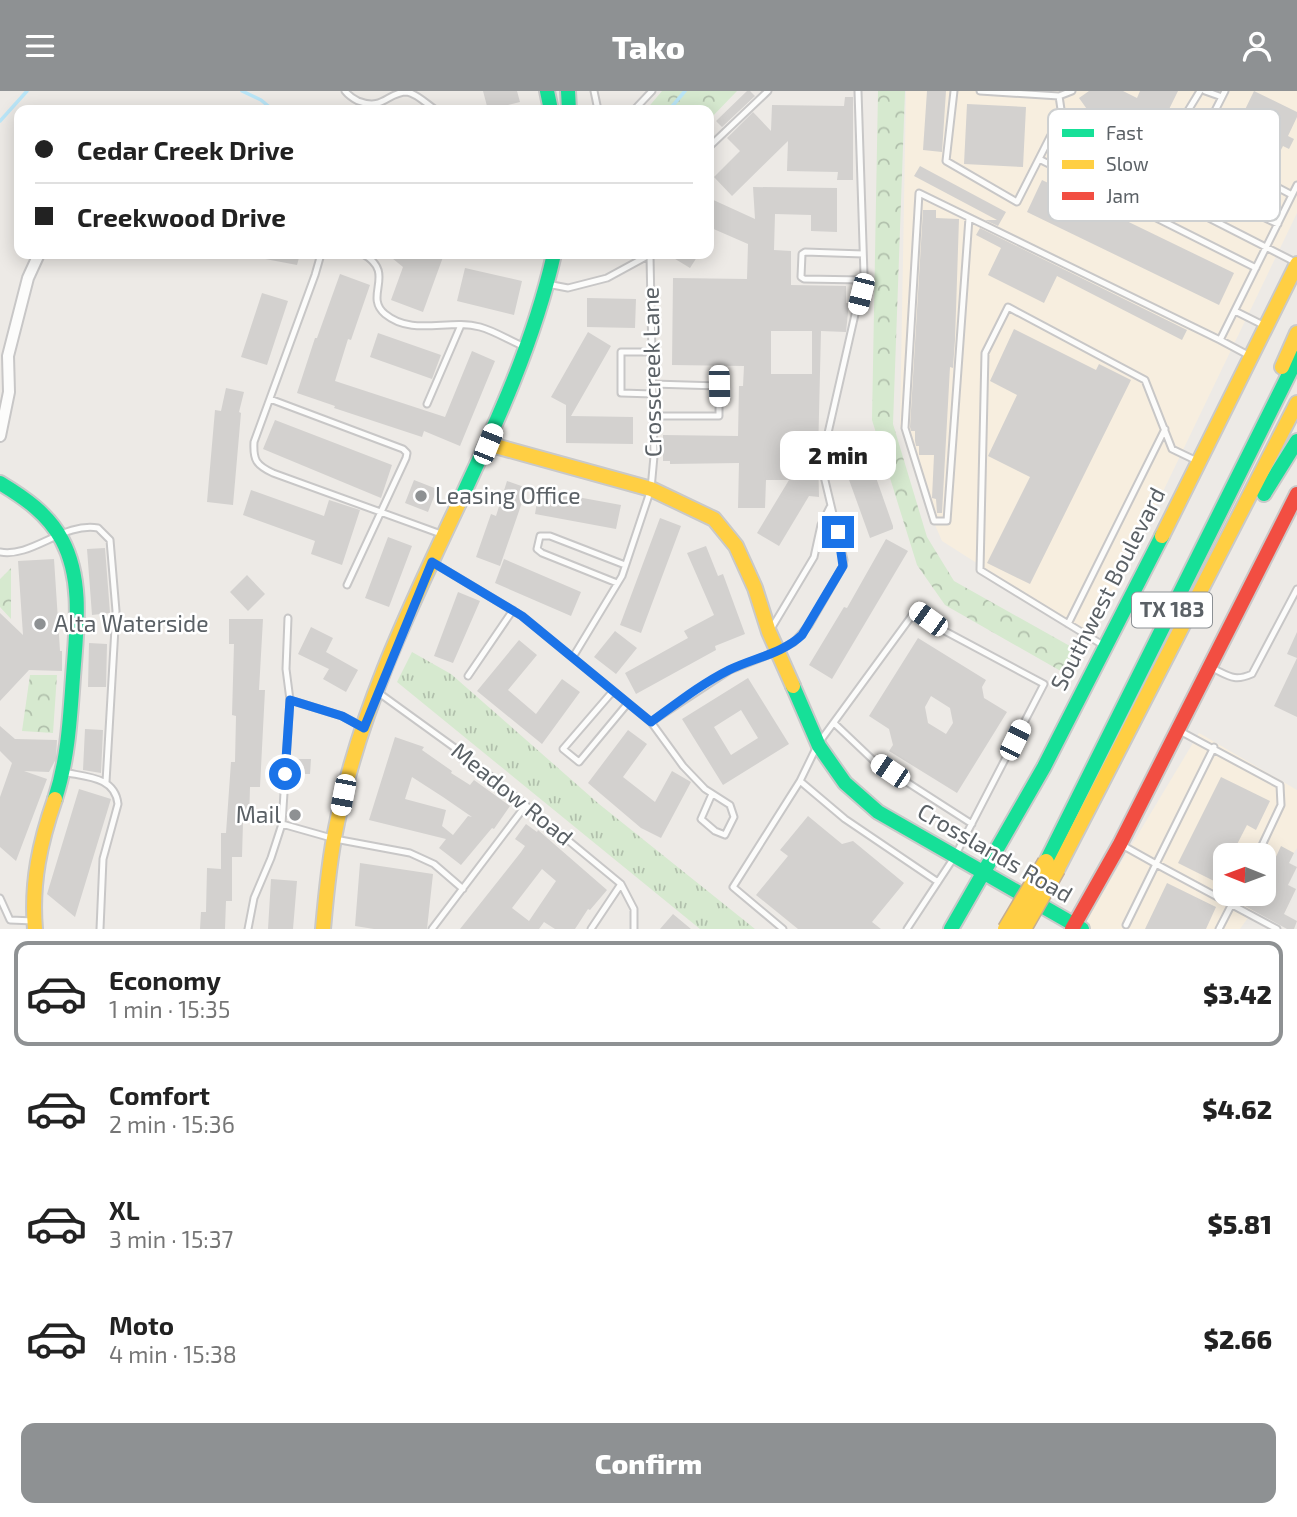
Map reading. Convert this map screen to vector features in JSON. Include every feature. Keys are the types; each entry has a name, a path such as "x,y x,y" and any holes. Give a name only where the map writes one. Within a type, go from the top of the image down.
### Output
{"main road":[{"path":"323,929 331,854 347,773 377,691 444,535 488,444 538,324 553,259"},
{"name":"Southwest Boulevard","path":"951,929 985,875 1106,647 1297,264"},
{"path":"1269,412 1275,386 1297,333"},
{"name":"TX 183","path":"1023,929 1297,358"},
{"name":"TX 183","path":"1006,929 1052,865 1236,526 1297,403"},
{"path":"1236,526 1255,508 1297,441"},
{"name":"Crosslands Road","path":"488,444 651,489 714,519 736,546 755,588 769,632 818,744 831,765 858,797 878,813 1076,928"},
{"path":"0,483 33,503 50,519 70,560 77,588 67,753 39,848 34,885 34,925"},
{"path":"1076,928 1297,496"}],"street":[{"path":"0,436 9,392 8,356 28,278 38,259"}],"lane":[{"path":"345,91 352,99 367,104 379,104 402,92 411,93 429,105"},
{"path":"639,105 652,91"},
{"path":"714,141 768,91"},
{"path":"651,722 730,670 794,642 802,635 843,566 844,560 823,472 823,455 863,279 858,91"},
{"path":"954,91 946,161 1017,202 1048,141"},
{"path":"980,91 1059,96 1072,91"},
{"path":"1188,109 1202,91 1223,94"},
{"path":"1059,96 1061,109"},
{"path":"1039,159 1048,163"},
{"path":"1280,220 1297,185"},
{"path":"1280,189 1292,195"},
{"path":"969,218 947,521 934,521 905,428 919,193 1250,356"},
{"path":"1164,221 1256,268"},
{"path":"1214,221 1297,264"},
{"path":"1272,221 1278,224"},
{"path":"1220,341 1279,221"},
{"path":"863,254 805,252 800,263 801,277 804,279 863,279"},
{"path":"320,259 254,442 253,457 258,466 444,535"},
{"path":"371,259 377,263 380,275 377,298 386,315 410,325 479,326 527,348"},
{"name":"Crosscreek Lane","path":"547,284 568,288 607,278 643,259"},
{"name":"Crosscreek Lane","path":"573,657 617,583 651,489 654,456 650,259"},
{"path":"1106,647 980,570 985,353 1007,307 1145,380 1172,449 1198,462"},
{"path":"1235,311 1265,326"},
{"path":"427,404 461,325"},
{"path":"652,352 621,352 621,393 653,394"},
{"path":"653,384 719,386 719,416 653,416"},
{"path":"270,399 407,453 347,585"},
{"path":"1068,624 1165,429"},
{"path":"769,632 814,557 821,525 831,505"},
{"path":"0,552 15,554 59,534 93,527 103,531 110,540 116,611 106,782"},
{"path":"617,583 542,553 537,549 540,536 550,536 625,565"},
{"path":"432,562 513,610 651,722 683,766 712,793 730,805 734,817 724,835 701,819 712,793"},
{"path":"1209,667 1240,679 1252,674 1297,589"},
{"path":"468,675 513,610"},
{"path":"783,929 733,887 800,781 818,744 916,610 941,629 1044,684 955,856 907,929"},
{"path":"248,929 254,898 282,824 290,700 286,669 288,618"},
{"name":"Meadow Road","path":"377,691 466,756 621,884 634,909 634,929"},
{"path":"613,691 563,749 579,762 628,703"},
{"path":"290,700 342,716 364,728"},
{"path":"834,723 874,761 972,824"},
{"path":"1177,729 1280,785 1281,804 1263,843"},
{"path":"1126,925 1213,747"},
{"path":"63,772 106,782 114,789 118,804 103,859 100,929"},
{"path":"800,781 845,819 938,882"},
{"path":"432,929 526,805"},
{"path":"282,824 335,839 410,853 434,864 463,889"},
{"path":"1120,844 1213,894"},
{"path":"591,929 621,884"},
{"path":"0,898 10,920 34,925"},
{"path":"1219,929 1230,907"},
{"path":"1237,907 1277,929"}],"shaded area":[{"path":"906,91 1297,91 1297,213 1093,637 942,541 919,488 900,425"},
{"path":"1199,733 1297,790 1297,848 1276,878 1276,843 1213,843 1213,907 1255,907 1240,929 1081,929"}],"green space":[{"path":"662,91 737,91 714,115 714,105 650,105"},
{"path":"878,91 905,91 893,424 927,537 954,581 1077,650 1066,674 945,605 917,565 872,420"},
{"path":"11,568 11,619 0,607 0,579"},
{"path":"412,652 451,674 599,804 755,929 700,929 397,682"},
{"path":"30,675 57,675 53,733 22,731"}],"building":[{"path":"483,91 517,91 520,102 508,105 487,105"},
{"path":"747,91 755,96 722,127 716,121"},
{"path":"927,91 946,91 942,152 923,150"},
{"path":"1089,91 1123,91 1137,98 1140,91 1178,91 1169,109 1087,109 1079,98"},
{"path":"1254,91 1297,112 1288,136 1294,139 1289,149 1283,146 1280,152 1280,109 1245,109"},
{"path":"845,97 853,97 853,180 837,180 838,172 787,171 788,141 732,196 714,177 740,151 727,138 753,112 771,131 772,105 844,106"},
{"path":"967,104 1026,107 1023,167 964,164"},
{"path":"920,166 1006,212 998,226 985,220 997,220 914,176"},
{"path":"1042,180 1048,183 1048,221 1127,221 1234,273 1219,305 1027,212"},
{"path":"753,187 837,188 837,232 811,231 811,215 775,214 774,250 791,251 791,285 846,286 846,303 849,303 846,332 821,331 819,497 809,496 779,546 757,533 789,480 766,480 765,508 738,508 739,463 670,464 670,461 663,461 663,435 738,436 739,386 743,386 744,366 672,365 673,278 747,279 748,244 714,229 714,200 755,219","holes":["771,331 812,331 812,374 771,374"]},
{"path":"923,210 936,210 936,218 959,219 955,340 953,368 950,367 942,513 937,513 936,499 932,498 934,455 919,455 915,431 911,431 910,427"},
{"path":"980,228 1187,330 1182,340 1057,276 1044,303 988,275 1001,248 976,235"},
{"path":"265,259 299,259 297,265"},
{"path":"393,259 442,259 423,312 391,300 403,267"},
{"path":"675,259 696,259 690,268"},
{"path":"465,268 522,281 514,315 457,301"},
{"path":"340,274 370,285 351,340 348,339 335,381 445,417 472,351 495,361 460,446 424,431 422,437 297,393"},
{"path":"262,293 288,301 267,365 241,357"},
{"path":"587,298 636,299 635,328 587,327"},
{"path":"1014,329 1096,370 1099,364 1131,380 1030,584 987,563 1030,477 988,456 1017,395 990,381"},
{"path":"588,332 611,346 571,416 633,417 633,444 566,443 566,405 551,397"},
{"path":"378,333 441,355 432,379 370,357"},
{"path":"226,388 244,392 239,412 233,505 207,502 215,410 221,411"},
{"path":"275,420 392,465 381,498 263,449"},
{"path":"860,432 893,526 893,529 870,538 835,441"},
{"name":"Leasing Office","path":"414,480 437,489 428,512 405,503"},
{"path":"507,481 527,488 500,566 476,557 491,514 496,516"},
{"path":"251,490 324,516 329,500 360,510 342,565 311,554 315,541 243,515"},
{"path":"539,490 621,505 616,529 535,514"},
{"path":"660,518 681,526 641,633 620,625"},
{"path":"388,537 412,546 389,607 365,598"},
{"path":"886,539 908,551 832,679 809,665 844,607 847,608"},
{"path":"706,546 718,576 723,574 745,634 715,646 716,650 636,694 625,673 688,638 684,631 714,615 687,553"},
{"path":"105,548 110,613 92,615 87,549"},
{"name":"Alta Waterside","path":"54,559 62,671 29,670 0,701 0,613 23,635 18,561"},
{"path":"504,559 581,592 571,616 495,583"},
{"path":"247,575 265,594 248,611 230,592"},
{"path":"458,592 480,601 453,663 434,656"},
{"path":"229,619 263,619 259,690 265,690 260,787 250,787 249,822 243,822 242,857 232,857 232,901 226,901 225,929 200,929 201,912 206,912 207,868 221,869 221,833 226,833 231,762 235,762 236,716 232,715 234,644 229,644"},
{"path":"311,627 333,638 326,652 358,670 346,692 323,679 329,669 298,654"},
{"path":"615,631 637,648 616,674 594,657"},
{"path":"1297,632 1297,658 1287,654"},
{"path":"918,638 986,680 982,687 984,698 1007,712 957,793 889,751 893,745 889,729 869,716","holes":["931,696 950,708 953,723 946,734 928,723 925,707"]},
{"path":"519,640 537,655 508,690 536,714 562,679 580,692 542,744 477,691"},
{"path":"89,643 107,644 106,687 88,687"},
{"path":"1297,658 1297,717 1274,706"},
{"path":"748,678 789,744 723,785 682,719","holes":["741,710 758,738 731,755 714,727"]},
{"path":"0,726 15,739 57,740 56,759 49,772 24,771 47,779 16,861 0,847 0,797 12,763 0,751"},
{"path":"85,729 103,730 101,773 83,770"},
{"path":"628,730 647,744 623,777 655,802 672,771 691,782 661,838 641,828 588,783"},
{"path":"395,737 424,747 422,750 452,771 451,773 470,785 474,780 510,806 494,829 492,828 461,865 439,848 446,839 369,820","holes":["412,777 472,817 468,816 453,835 442,826 446,810 405,799"]},
{"path":"295,759 311,759 310,774 295,774"},
{"path":"1221,777 1270,801 1256,830 1247,825 1238,843 1213,843 1213,880 1178,863"},
{"path":"79,789 111,799 75,917 47,894"},
{"path":"808,816 842,844 853,841 904,883 872,922 881,929 798,929 756,895 788,856 780,850"},
{"path":"526,824 537,832 538,830 607,890 590,910 588,909 575,929 555,929 544,922 539,929 460,929 525,846 515,839","holes":["542,869 556,881 529,921 512,908"]},
{"path":"1281,846 1294,853 1289,863 1297,867 1288,885 1296,889 1284,914 1297,921 1294,929 1287,929 1247,907 1276,907 1276,857"},
{"path":"360,863 433,874 427,929 374,929 355,926"},
{"path":"271,879 297,881 293,929 268,929"},
{"path":"1167,883 1216,907 1206,929 1145,929"},
{"path":"673,914 691,929 660,929"}],"waterway":[{"path":"14,105 27,91"},
{"path":"242,91 267,105"},
{"path":"673,105 685,91"},
{"path":"0,121 14,105"}],"traffic: fast":[{"path":"547,91 550,105"},
{"path":"568,91 569,105"},
{"path":"459,503 525,350 553,259"},
{"path":"1046,862 1297,358"},
{"path":"1264,494 1297,441"},
{"path":"0,483 27,501 50,522 69,556 76,590 77,625 71,708 66,754 55,799"},
{"path":"951,929 1044,767 1162,536"},
{"path":"793,686 819,746 845,783 878,812 1082,929"}],"traffic: slow":[{"path":"1162,536 1297,264"},
{"path":"1282,367 1297,333"},
{"path":"1058,868 1297,403"},
{"path":"488,444 651,489 714,519 736,546 793,686"},
{"path":"323,929 334,840 358,744 387,662 459,503"},
{"path":"35,929 34,895 38,863 55,799"},
{"path":"1006,929 1046,862"},
{"path":"1023,929 1057,869"}],"traffic: jam":[{"path":"1072,929 1120,844 1297,494"}],"place":[{"name":"Leasing Office","path":"421,496"},
{"name":"Alta Waterside","path":"40,624"},
{"name":"Mail","path":"295,815"}],"route":[{"path":"285,774 290,700 342,716 364,728 432,562 522,616 651,722 712,680 778,651 802,635 843,566 838,532"}]}
